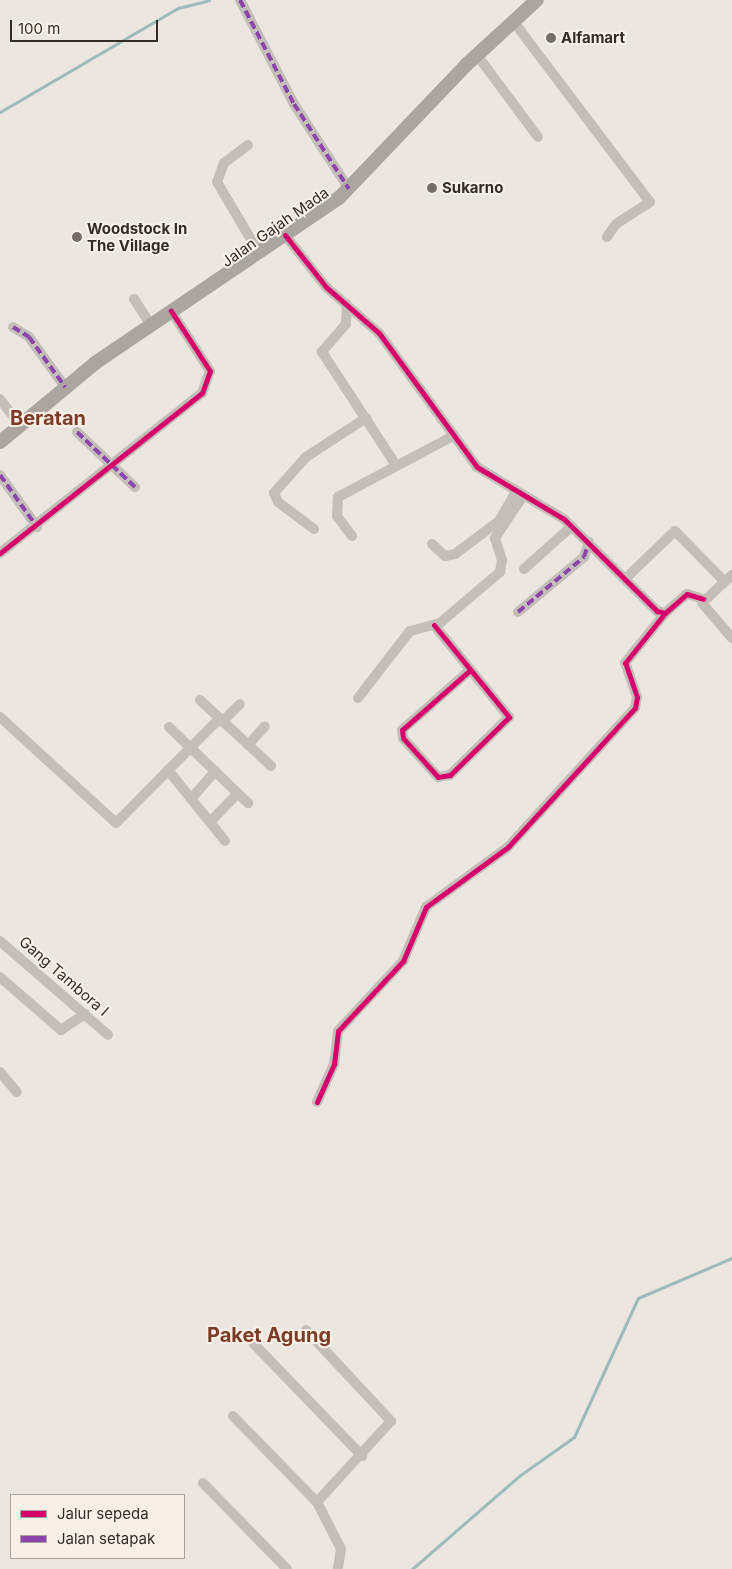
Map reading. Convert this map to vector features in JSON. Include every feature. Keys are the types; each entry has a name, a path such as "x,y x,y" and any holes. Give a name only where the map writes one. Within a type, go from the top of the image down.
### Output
{"highway":[{"name":"Jalan Gajah Mada","path":"0,442 65,387 150,325 285,236 350,189 478,55 537,0"}],"street":[{"path":"240,0 294,104 350,189"},
{"path":"513,21 650,202 616,224 607,237"},
{"path":"478,55 538,138"},
{"path":"248,145 224,163 217,182 259,253"},
{"path":"285,236 316,276 379,333 477,467 572,526 653,607 665,613"},
{"path":"134,300 150,325"},
{"path":"347,304 346,324 321,349 396,465"},
{"path":"0,553 37,527 182,412 208,383 208,367 171,311"},
{"path":"13,327 29,337 65,387"},
{"path":"0,399 20,426"},
{"path":"314,529 278,502 274,493 306,457 366,418"},
{"path":"77,432 135,487"},
{"path":"352,536 337,516 336,502 396,465 453,436"},
{"path":"0,475 37,527"},
{"path":"432,544 445,556 455,554 498,521 519,493"},
{"path":"358,698 410,631 434,625 502,570 495,538 519,493"},
{"path":"524,570 572,526"},
{"path":"626,578 675,532 730,578 704,599 703,606 732,638"},
{"path":"518,612 584,558 589,542"},
{"path":"317,1102 334,1064 338,1031 403,961 426,907 508,847 632,712 637,697 625,663 665,613 687,594 704,599"},
{"path":"434,625 470,670 508,718 450,775 438,777 403,738 402,730 470,670"},
{"path":"200,700 271,766"},
{"path":"0,717 116,823 190,748 240,704"},
{"path":"248,745 265,726"},
{"path":"169,727 248,803"},
{"path":"168,770 225,841"},
{"path":"191,799 215,771"},
{"path":"210,822 238,793"},
{"name":"Gang Tambora I","path":"0,941 108,1034"},
{"path":"0,977 61,1030 85,1014"},
{"path":"0,1072 17,1092"},
{"path":"306,1330 390,1419 388,1429 317,1502"},
{"path":"254,1344 362,1456"},
{"path":"233,1416 317,1502 341,1549 338,1569"},
{"path":"203,1482 287,1569"}],"waterway":[{"path":"0,112 178,8 209,0"},
{"path":"412,1569 519,1476 574,1437 638,1298 732,1258"}],"marked path":[{"path":"240,0 294,104 349,189"},
{"path":"13,327 29,337 65,387"},
{"path":"77,432 135,487"},
{"path":"0,475 37,527"},
{"path":"518,612 584,557 589,542"}],"cycle path":[{"path":"285,235 326,287 379,333 477,467 564,519 657,611 665,613 687,594 703,599"},
{"path":"0,553 202,393 210,371 171,311"},
{"path":"317,1102 334,1064 338,1031 403,961 426,907 508,847 635,708 637,697 625,663 665,613"},
{"path":"434,625 509,717 450,775 438,777 403,738 402,730 470,670"}],"place":[{"name":"Alfamart","path":"551,38"},
{"name":"Sukarno","path":"432,188"},
{"name":"Woodstock In The Village","path":"77,237"}],"district":[{"name":"Beratan","path":"48,418"},
{"name":"Paket Agung","path":"269,1335"}]}
